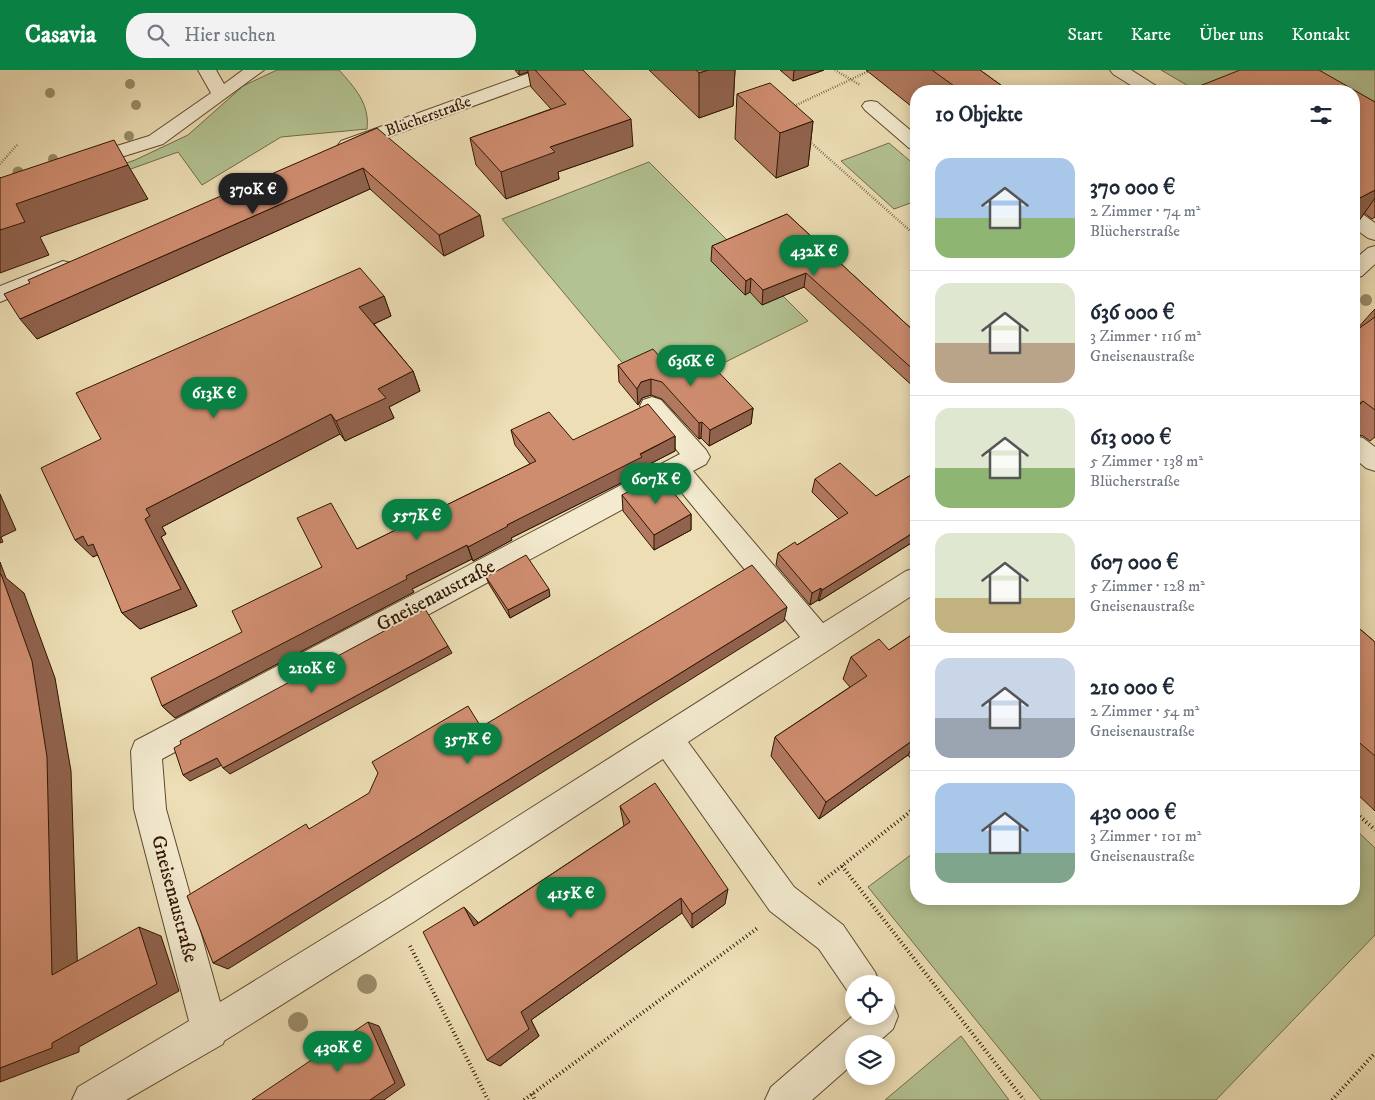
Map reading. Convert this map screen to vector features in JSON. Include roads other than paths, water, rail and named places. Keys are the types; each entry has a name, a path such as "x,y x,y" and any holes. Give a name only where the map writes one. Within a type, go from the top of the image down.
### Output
{"street":[{"path":"208,70 220,94"},
{"path":"64,169 156,140 255,70"},
{"name":"Blücherstraße","path":"328,152 555,70"},
{"path":"1118,70 1142,85"},
{"path":"871,106 910,139"},
{"path":"1360,222 1375,233"},
{"path":"1360,266 1375,253"},
{"path":"0,295 82,260"},
{"path":"652,406 697,457 676,468 820,640"},
{"path":"1360,450 1375,461"},
{"name":"Gneisenaustraße","path":"210,1031 150,809 146,751 676,468"},
{"path":"91,1100 210,1031 668,740 910,583"},
{"path":"668,740 782,899 831,937 858,975"},
{"path":"784,1100 870,1025"}]}
